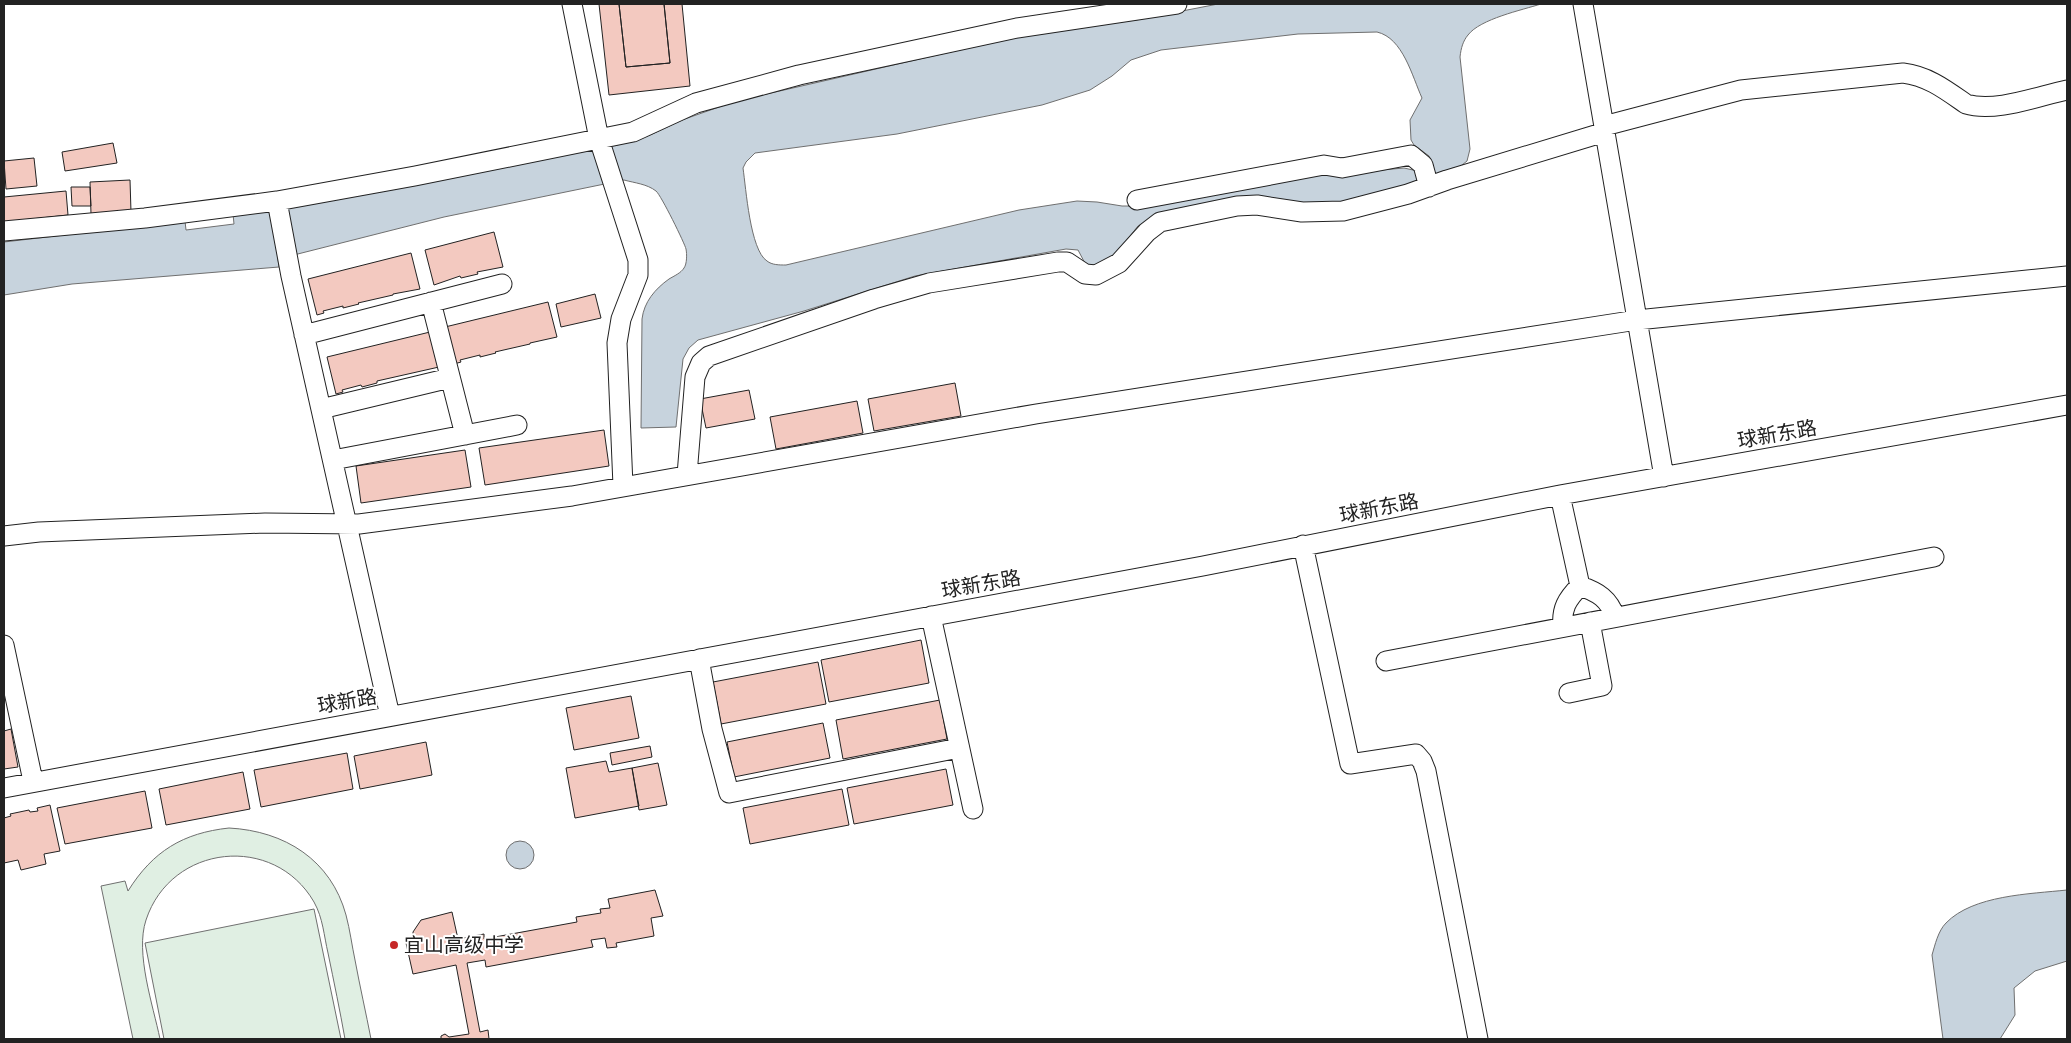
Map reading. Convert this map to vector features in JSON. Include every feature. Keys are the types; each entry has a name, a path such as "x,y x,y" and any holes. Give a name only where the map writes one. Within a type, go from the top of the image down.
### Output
{"street":[{"path":"572,4 599,141 636,253 639,268 636,282 621,319 617,343 623,486"},
{"path":"4,231 278,203 599,141 633,132 696,103 799,75 1017,28 1176,4"},
{"path":"1583,4 1664,476"},
{"path":"687,475 695,377 701,363 709,356 874,298 929,283 1058,262 1066,262 1085,274 1096,275 1119,263 1147,232 1160,222 1237,206 1257,205 1302,212 1342,211 1408,194 1426,177 1741,90 1903,73 1928,79 1966,104 1973,106 2001,105 2067,90"},
{"path":"1137,200 1324,165 1342,168 1411,155 1426,177"},
{"path":"278,203 291,276 390,716"},
{"path":"4,536 39,532 255,524 347,524 562,497 1036,414 1637,320 2067,276"},
{"path":"304,334 502,284"},
{"path":"431,302 465,435"},
{"path":"321,409 450,378"},
{"name":"球新东路","path":"699,659 1202,566 1560,495 2067,405"},
{"path":"333,460 517,425"},
{"path":"1560,495 1580,586"},
{"path":"1303,545 1350,764 1416,754 1422,761 1426,771 1478,1039"},
{"path":"1386,661 1934,557"},
{"path":"1580,586 1601,595 1612,608 1615,617"},
{"path":"1563,627 1562,618 1566,603 1580,586"},
{"path":"931,616 973,809"},
{"path":"1569,692 1602,686 1590,622"},
{"path":"4,645 33,781"},
{"path":"699,659 712,728 729,793 959,748"},
{"name":"球新路","path":"4,788 33,781 699,659"}],"green space":[{"path":"229,828 249,830 287,842 317,864 329,879 339,896 346,915 371,1039 345,1039 323,927 314,902 296,880 274,865 250,857 224,857 200,863 177,875 159,895 146,920 143,933 144,963 160,1039 133,1039 101,886 125,881 128,891 148,865 171,846 197,834"},
{"path":"314,909 341,1039 164,1039 145,943"}],"shaded area":[{"path":"1218,4 1541,4 1482,24 1474,29 1465,40 1460,57 1470,149 1467,161 1457,169 1416,181 1355,203 1155,218 1138,226 1115,255 1099,266 1087,267 1078,250 1066,249 915,276 804,311 698,340 689,348 683,359 676,427 641,428 642,319 645,307 655,292 684,268 686,264 686,249 659,194 645,185 624,180 444,217 278,259 279,267 72,284 4,295 4,242 185,221 186,230 234,224 233,214 617,145 650,135 682,120 736,101 1042,31 1136,20","holes":["1377,32 1394,42 1406,59 1422,98 1410,120 1411,140 1414,145 1429,156 1433,165 1413,170 1404,168 1290,178 1142,206 1122,206 1077,201 1019,210 786,265 773,264 767,261 761,255 756,245 743,168 755,153 897,134 1042,105 1090,90 1112,76 1131,60 1161,50 1298,34"]},
{"path":"520,841 530,845 534,855 530,865 520,869 510,865 506,855 510,845"},
{"path":"2067,890 2067,961 2035,971 2014,988 2015,1015 2000,1039 1943,1039 1932,955 1943,926 1957,914 1986,901"}],"building":[{"path":"599,4 619,4 626,67 670,63 664,4 682,4 690,86 609,95"},
{"path":"619,4 664,4 670,63 626,67"},
{"path":"113,143 117,163 65,171 62,152"},
{"path":"34,158 37,186 6,189 4,161"},
{"path":"130,180 131,212 91,214 90,182"},
{"path":"71,187 90,187 91,206 72,206"},
{"path":"66,191 68,215 4,222 4,197"},
{"path":"494,232 503,267 477,272 478,274 461,278 460,276 434,285 425,250"},
{"path":"411,253 420,289 323,311 324,313 317,315 308,279"},
{"path":"595,294 601,318 561,327 556,304"},
{"path":"548,302 557,337 480,357 480,355 460,360 461,362 454,364 445,327"},
{"path":"430,332 439,367 377,381 377,383 362,387 361,385 342,390 343,392 336,394 327,357"},
{"path":"955,383 961,416 874,431 868,399"},
{"path":"749,390 755,419 706,428 700,399"},
{"path":"857,401 863,433 776,449 770,417"},
{"path":"604,430 609,466 485,485 479,448"},
{"path":"465,450 471,487 361,503 356,466"},
{"path":"921,640 929,683 829,702 821,660"},
{"path":"818,662 826,704 721,724 713,682"},
{"path":"631,696 639,738 574,750 566,708"},
{"path":"940,700 947,739 843,759 836,720"},
{"path":"823,723 830,758 734,777 727,742"},
{"path":"11,729 18,767 4,769 4,731"},
{"path":"426,742 432,775 360,789 354,756"},
{"path":"650,746 652,757 612,765 610,753"},
{"path":"347,753 353,789 261,807 254,770"},
{"path":"606,761 609,772 632,768 639,806 575,818 566,768"},
{"path":"658,763 667,805 639,810 632,768"},
{"path":"946,769 953,805 854,824 847,788"},
{"path":"243,772 250,809 166,825 159,789"},
{"path":"842,789 849,825 750,844 743,808"},
{"path":"145,791 152,828 65,844 57,808"},
{"path":"50,805 60,851 44,854 46,864 21,870 18,860 4,863 4,818 11,816 10,814 29,810 30,812 38,811 37,808"},
{"path":"655,890 663,916 651,918 654,936 616,943 617,947 607,948 605,938 591,940 593,947 486,967 485,960 467,963 480,1032 488,1030 489,1039 441,1039 441,1036 445,1034 449,1037 469,1034 456,965 413,974 406,943 413,941 413,932 421,920 452,912 458,939 484,934 484,939 577,922 576,917 601,913 600,909 610,908 608,899"}],"place":[{"name":"宜山高级中学","path":"394,945"}]}
